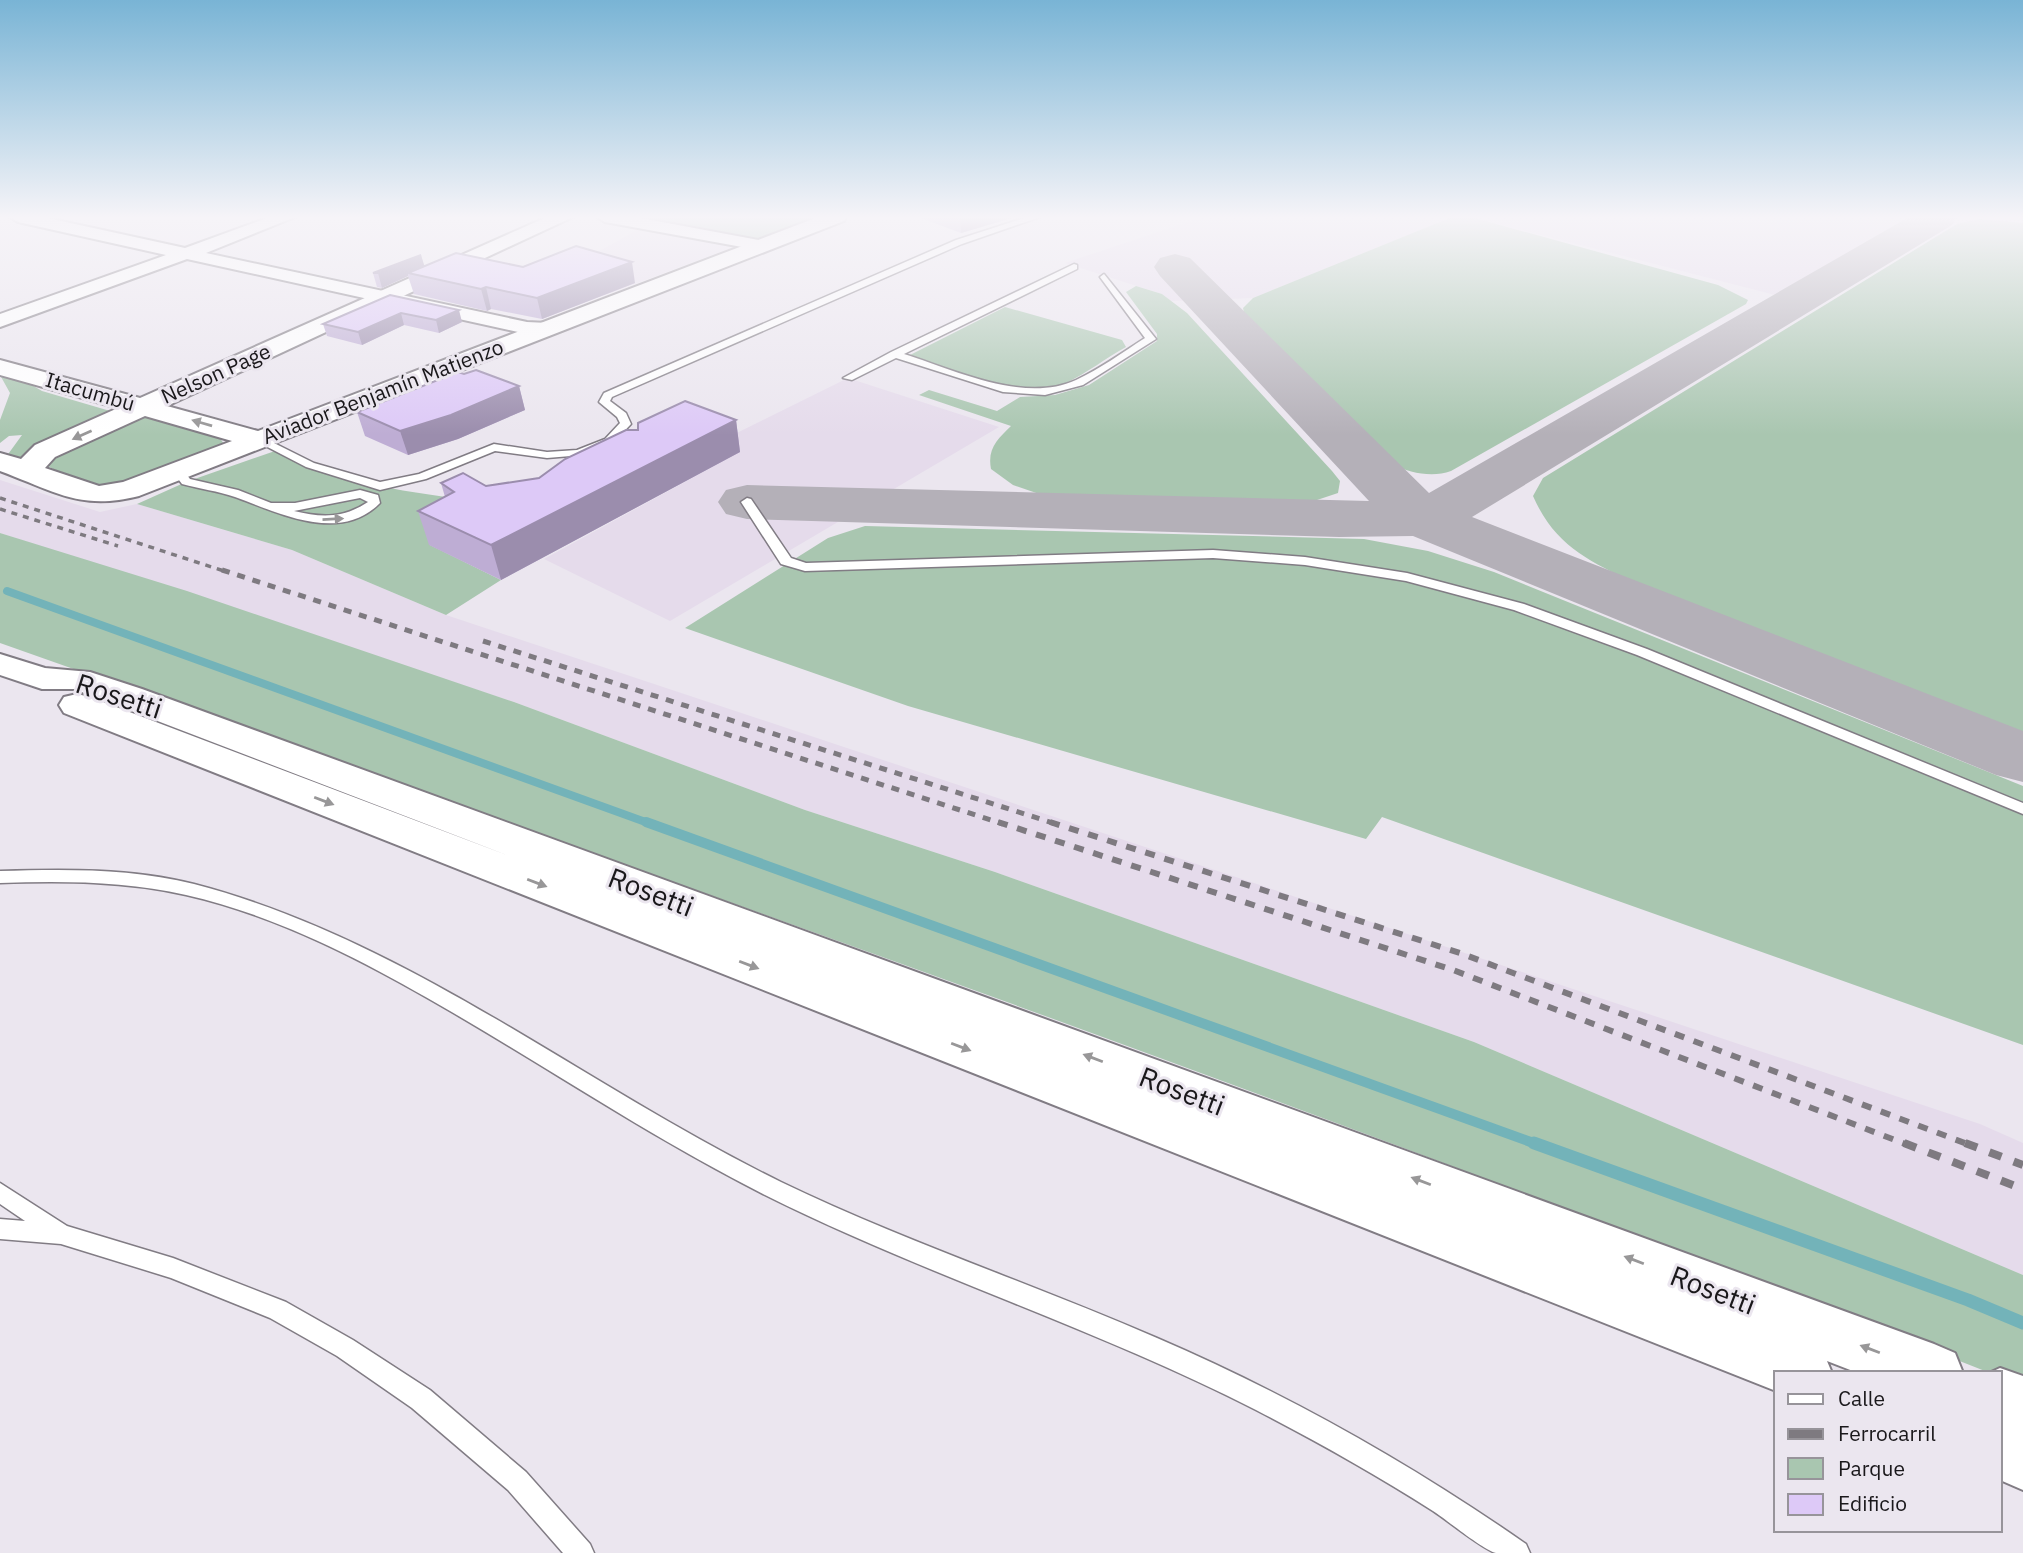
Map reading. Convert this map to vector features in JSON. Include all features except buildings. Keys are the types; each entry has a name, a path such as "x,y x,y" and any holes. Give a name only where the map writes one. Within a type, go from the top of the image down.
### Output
{"main road":[{"name":"Nelson Page","path":"30,472 34,460 45,451 403,289"},
{"name":"Aviador Benjamín Matienzo","path":"30,472 84,493 99,495 121,492 651,289"},
{"name":"Itacumbú","path":"0,367 260,440"},
{"path":"0,461 30,472"},
{"name":"Rosetti","path":"21,671 49,695 1797,1371"},
{"name":"Rosetti","path":"21,671 78,678 1929,1371"},
{"path":"2002,1399 2023,1406"},
{"path":"2002,1450 2023,1459"}],"street":[{"path":"0,321 88,289"},
{"path":"351,289 527,328 548,329"}],"lane":[{"path":"260,440 310,465 380,486 422,477 494,447 547,455 579,453 609,441 626,424 622,415 604,402 608,395 850,289"},
{"path":"848,378 1028,289"},
{"path":"894,354 1007,390 1045,392 1079,383 1151,339 1113,289"},
{"path":"609,441 621,447"},
{"path":"179,472 186,482 237,494 267,506 306,518 330,520 357,514 374,503 373,498 360,494 295,507 267,506"},
{"path":"747,502 786,561 805,567 1213,554 1306,561 1407,577 1519,607 1642,652 2023,809"},
{"path":"0,877 93,877 189,889 314,930 407,978 660,1131 731,1168 830,1215 1203,1371 1351,1448 1517,1553"},
{"path":"0,1192 61,1234"},
{"path":"0,1229 61,1234 173,1268 278,1310 345,1348 421,1399 517,1481 581,1553"}],"shaded area":[{"path":"600,289 620,289 611,293"},
{"path":"1148,289 1274,289 1253,298 1171,301 1162,294"},
{"path":"1754,289 1795,289 1783,297"},
{"path":"848,378 999,427 670,621 544,559 736,454 660,471"},
{"path":"0,480 100,512 137,504 292,550 446,615 1980,1124 2023,1143 2023,1275 1474,1042 995,872 805,810 514,702 0,533"}],"green space":[{"path":"1147,289 1162,294 1187,313 1332,471 1340,481 1338,493 1311,502 1048,497 1013,485 991,469 992,450 1011,426 919,395 929,390 997,411 1020,397 1055,395 1089,385 1157,341 1157,334 1126,292"},
{"path":"1274,289 1727,289 1748,300 1746,304 1451,471 1429,474 1406,470 1392,464 1246,322 1243,308 1253,298"},
{"path":"1850,289 2023,289 2023,733 1634,583 1602,567 1574,550 1542,513 1533,496 1543,478"},
{"path":"1005,307 1122,340 1126,347 1066,383 1029,389 987,382 908,356"},
{"path":"0,375 25,381 42,391 117,413 22,461 6,457 22,435 9,436 0,443 0,420 10,393"},
{"path":"143,417 217,434 224,444 112,486 77,482 46,465 48,457"},
{"path":"275,451 326,472 377,486 484,502 430,545 501,580 446,615 292,550 137,504 186,482"},
{"path":"865,526 1364,539 1428,551 1494,572 2023,786 2023,1045 1382,817 1366,839 908,706 685,628 828,538"},
{"path":"0,533 187,591 514,702 805,810 995,872 1474,1042 2023,1275 2023,1386 2002,1374 2002,1371 1985,1371 1496,1182 1247,1090 749,909 0,643"}],"waterway":[{"path":"7,591 651,824"},
{"path":"646,822 1539,1145"},
{"path":"1534,1143 1968,1300 2023,1323"}],"taxiway":[{"path":"1197,289 1383,483 1422,518"},
{"path":"1422,518 1487,485 1816,289"},
{"path":"747,502 1339,519 1422,518"},
{"path":"1422,518 1545,570 2023,758"}],"railway":[{"path":"0,498 227,572"},
{"path":"0,509 118,546"},
{"path":"222,570 1003,824"},
{"path":"483,641 1056,824"},
{"path":"998,822 1453,970 1908,1145"},
{"path":"1050,822 1460,953 1970,1145"},
{"path":"1904,1143 2023,1189"},
{"path":"1965,1143 2023,1165"}]}
